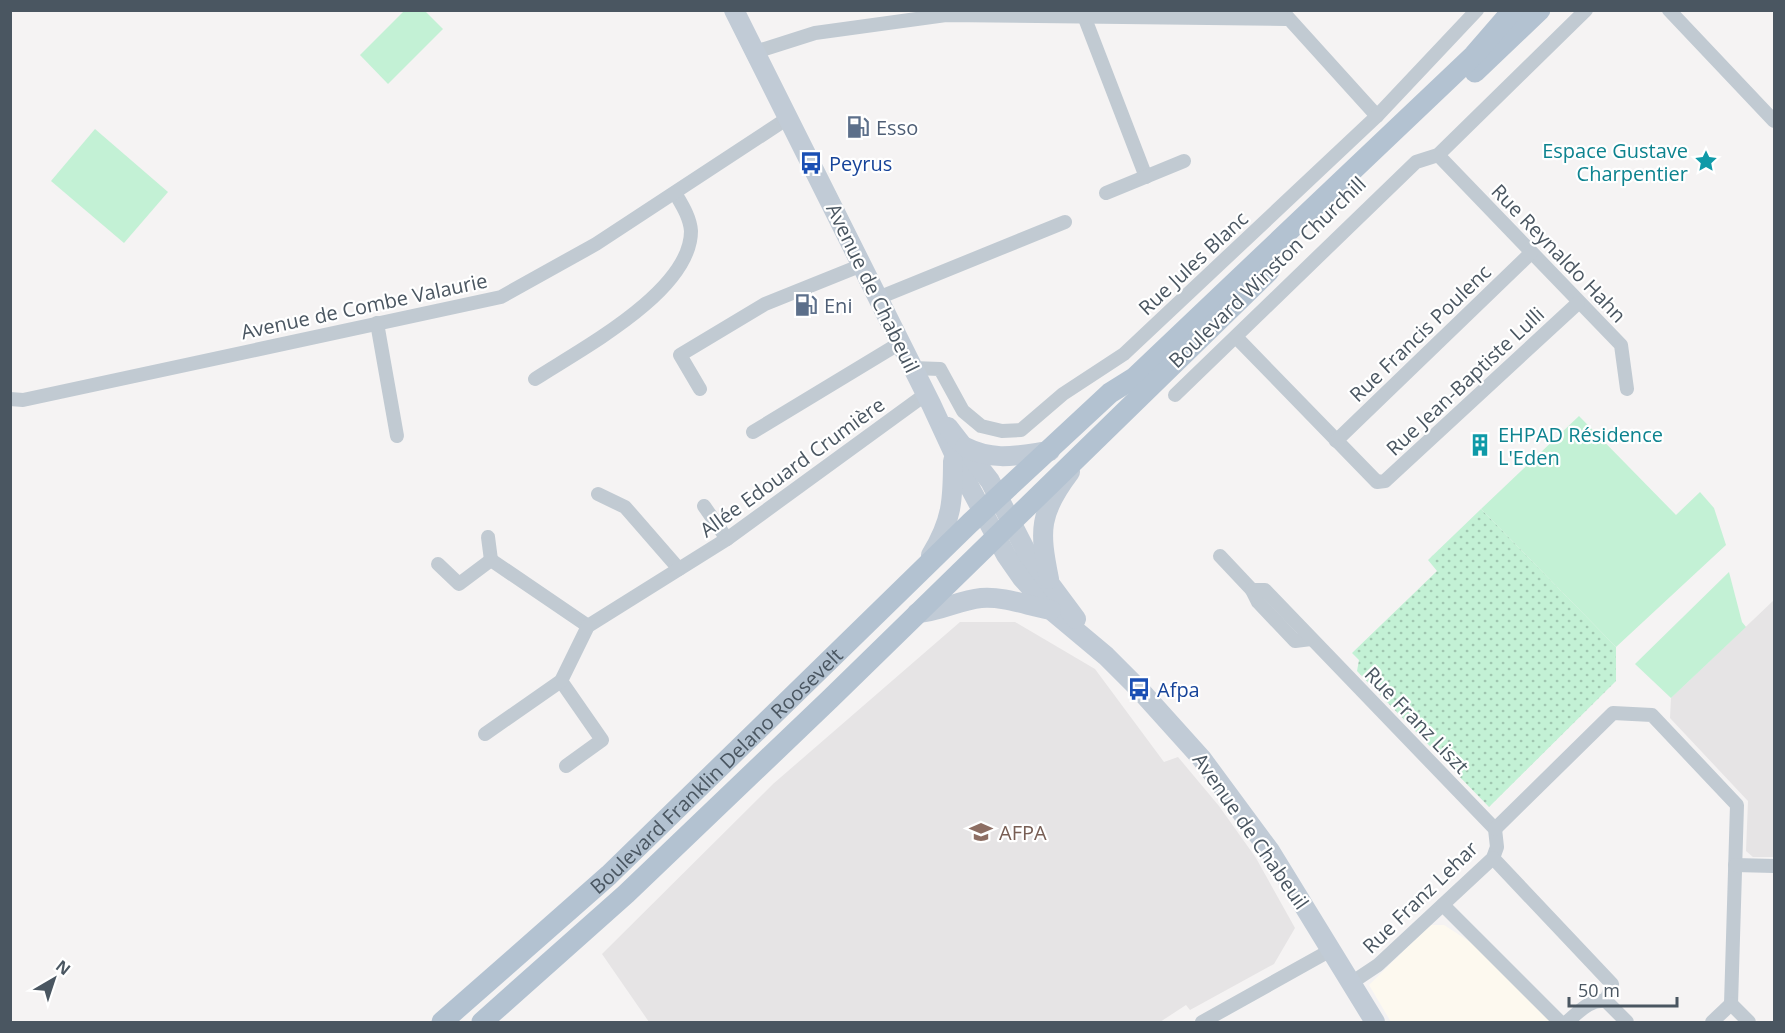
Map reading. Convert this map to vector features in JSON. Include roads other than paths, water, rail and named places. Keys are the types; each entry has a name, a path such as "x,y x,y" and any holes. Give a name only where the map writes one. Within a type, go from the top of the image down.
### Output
{"main road":[{"name":"Avenue de Chabeuil","path":"734,10 900,343 958,451 979,504 1027,553 1051,588 1106,656 1202,759 1236,803 1270,851 1375,1023"},
{"name":"Boulevard Winston Churchill","path":"979,504 994,489 1050,451 1110,393 1134,378 1474,55 1513,10"},
{"name":"Boulevard Winston Churchill","path":"1004,529 1540,10"},
{"name":"Avenue de Chabeuil","path":"958,451 994,489 1004,529 1022,578 1051,610 1106,656"},
{"name":"Avenue de Chabeuil","path":"922,570 945,533 954,490 958,451"},
{"path":"958,451 999,458 1050,451"},
{"path":"1051,588 1043,552 1042,527 1049,504 1086,451"},
{"name":"Boulevard Franklin Delano Roosevelt","path":"442,1023 609,875 922,570 979,504"},
{"name":"Boulevard Franklin Delano Roosevelt","path":"482,1023 626,894 1004,529"},
{"path":"917,613 934,613 980,598 995,598 1051,610"}],"street":[{"name":"Rue Jules Blanc","path":"913,368 939,369 963,411 981,426 1002,431 1021,430 1063,394 1124,354 1377,116 1477,10"},
{"path":"1174,395 1416,162 1438,155 1586,10"},
{"path":"1668,10 1774,121"},
{"path":"755,52 815,33 945,13 1084,16 1284,15 1377,116"},
{"path":"1084,16 1146,177"},
{"name":"Avenue de Combe Valaurie","path":"10,399 23,400 501,297 596,244 788,118"},
{"name":"Rue Reynaldo Hahn","path":"1438,155 1578,303 1622,345 1628,389"},
{"path":"1106,193 1184,161"},
{"path":"535,379 640,310 663,289 679,266 691,233 689,218 675,193"},
{"path":"878,298 1065,222"},
{"name":"Rue Francis Poulenc","path":"1336,441 1531,253"},
{"path":"700,389 680,355 765,304 862,265"},
{"name":"Rue Jean-Baptiste Lulli","path":"1336,441 1377,482 1385,481 1578,303"},
{"path":"377,323 397,436"},
{"path":"1236,337 1336,441"},
{"path":"753,432 900,343"},
{"name":"Allée Edouard Crumière","path":"588,626 727,539 929,399"},
{"path":"598,494 625,507 679,569"},
{"path":"704,506 727,539"},
{"path":"485,734 561,681 588,626 491,560 488,537"},
{"name":"Rue Franz Liszt","path":"1220,556 1252,590 1265,590 1495,829"},
{"path":"438,564 459,584 491,560"},
{"path":"561,681 602,740 566,766"},
{"path":"1495,829 1613,713 1652,715 1737,806 1731,1004 1712,1023"},
{"name":"Rue Franz Lehar","path":"1351,983 1378,965 1493,858 1497,847 1495,829"},
{"path":"1493,858 1612,984 1606,1001"},
{"path":"1735,865 1774,866"},
{"path":"1443,905 1560,1023"},
{"path":"1202,1023 1331,950"},
{"path":"1567,1023 1596,1000 1606,1001 1627,1023"},
{"path":"1731,1004 1749,1023"}],"place":[{"name":"Esso","path":"858,127"},
{"name":"Espace Gustave Charpentier","path":"1706,161"},
{"name":"Peyrus","path":"811,163"},
{"name":"Eni","path":"806,305"},
{"name":"EHPAD Résidence L'Eden","path":"1480,445"},
{"name":"Afpa","path":"1139,689"},
{"name":"AFPA","path":"981,832"}]}
